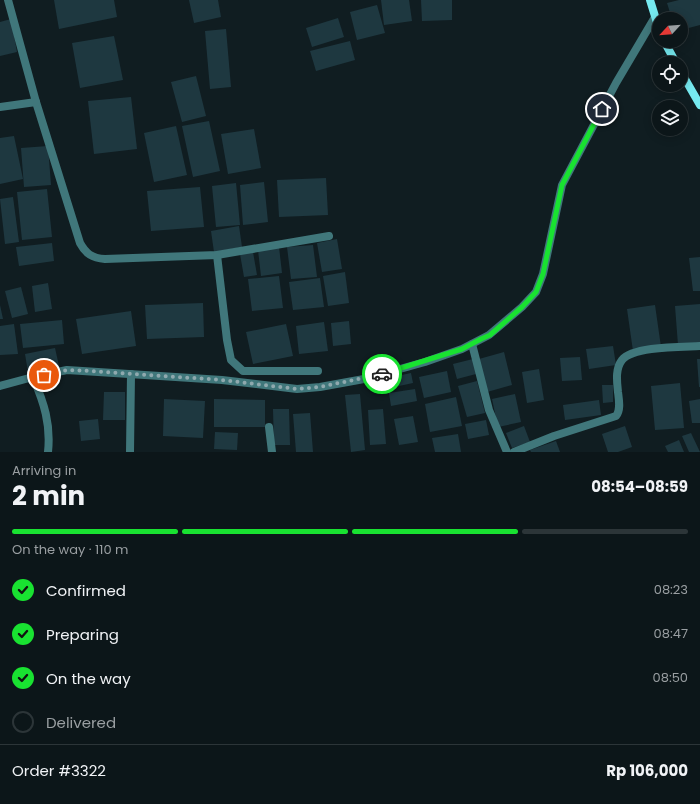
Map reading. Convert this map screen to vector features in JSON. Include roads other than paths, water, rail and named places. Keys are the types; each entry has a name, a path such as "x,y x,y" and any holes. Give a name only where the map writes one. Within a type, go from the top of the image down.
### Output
{"street":[{"path":"8,0 36,102 80,243 86,254 95,258 105,259 217,255 329,236"},
{"path":"650,0 654,12"},
{"path":"0,386 67,370 222,380 297,389 320,387 364,379 425,362 462,349 490,335 522,307 536,292 543,274 562,185 616,83 652,22"},
{"path":"688,84 700,105"},
{"path":"0,106 36,102"},
{"path":"217,255 227,340 231,360 243,371 318,371"},
{"path":"472,344 489,410 507,452"},
{"path":"514,452 554,436 616,416 619,411 616,378 619,366 626,356 642,350 700,346"},
{"path":"130,452 131,374"},
{"path":"33,377 46,407 50,434 48,452"},
{"path":"269,427 272,452"}]}
